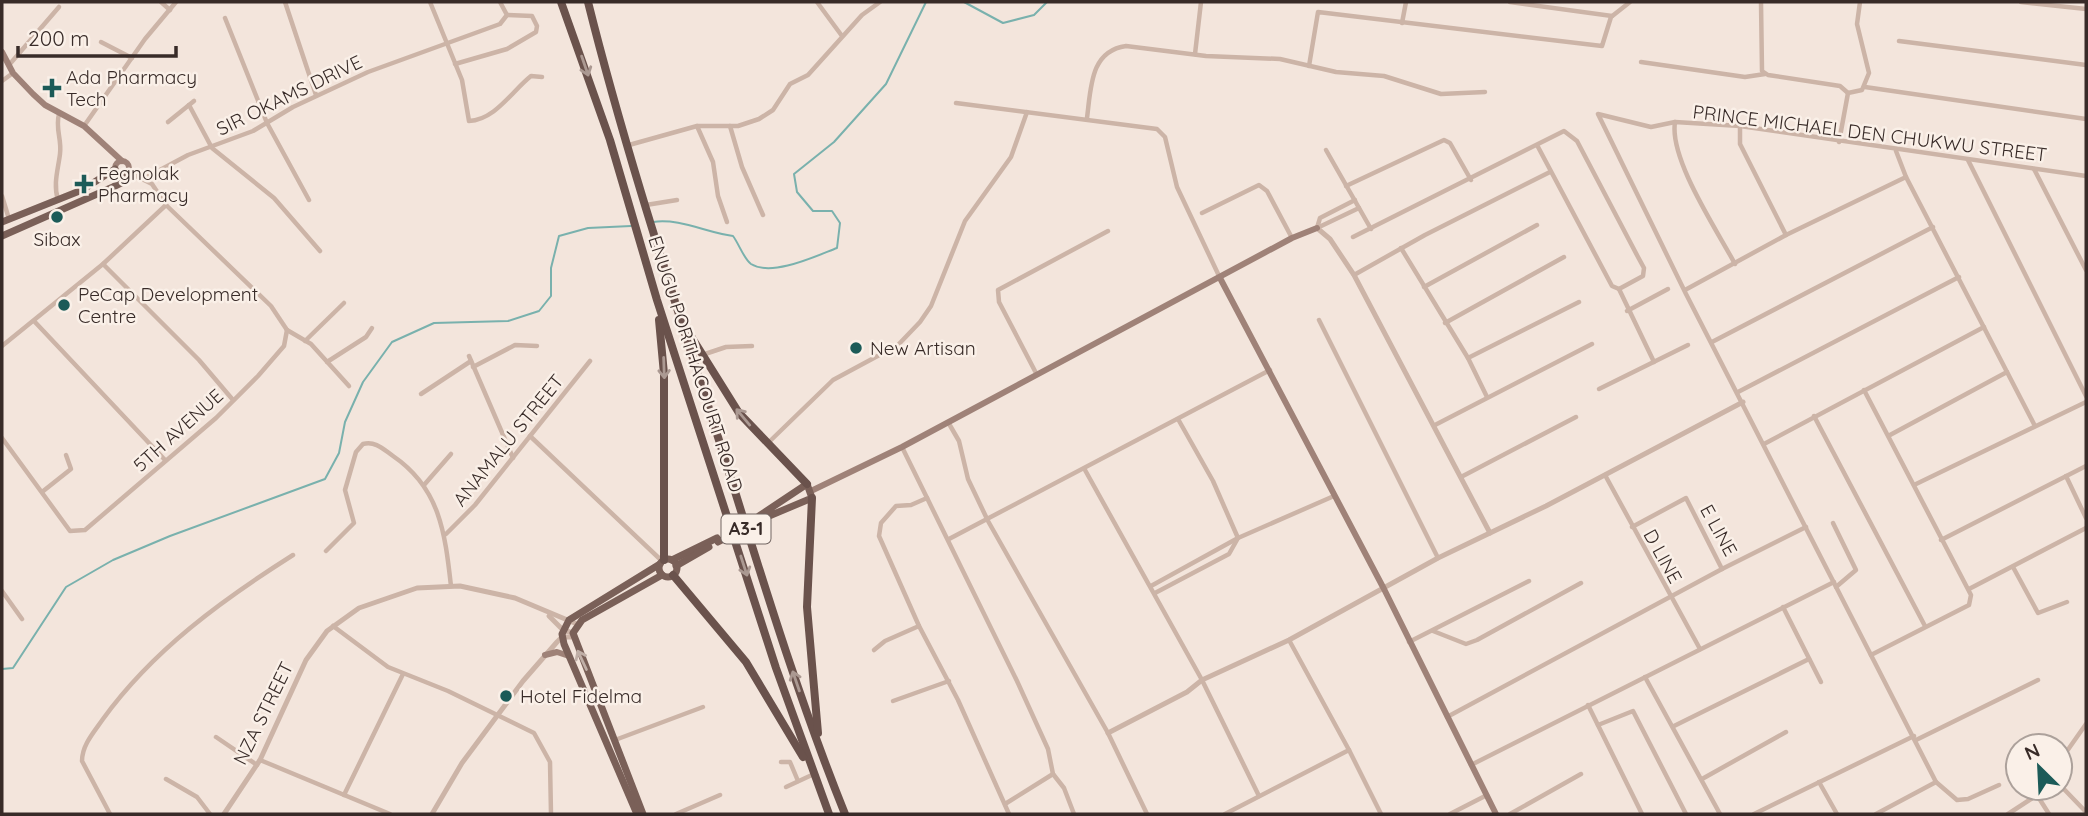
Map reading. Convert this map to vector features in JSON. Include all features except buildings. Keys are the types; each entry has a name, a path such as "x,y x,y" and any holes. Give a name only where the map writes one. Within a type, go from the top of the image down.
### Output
{"highway":[{"name":"ENUGU PORTHACOURT ROAD","path":"561,2 610,140 657,300 813,773 829,814"},
{"name":"A3-1","path":"588,2 682,324 820,750 845,814"},
{"path":"657,300 664,374 668,564 746,662 813,773"},
{"path":"682,324 739,413 810,491 807,607 820,750"}],"main road":[{"path":"2,52 13,72 33,94 59,114 84,126 107,146 120,174 127,173"},
{"path":"2,236 122,182 128,163 118,165 103,179 5,221"},
{"path":"637,814 569,656 563,634 573,622 668,564 902,447 1292,238 1317,228"},
{"path":"1220,278 1384,589 1408,642 1496,814"},
{"path":"760,517 810,491"},
{"path":"573,622 662,575 668,564"},
{"path":"573,622 573,635 643,814"},
{"path":"545,654 557,652 569,656"}],"street":[{"path":"161,2 170,10"},
{"path":"84,126 176,2"},
{"path":"285,2 316,95"},
{"path":"430,2 462,80 467,119 477,121 495,111 531,76 542,78"},
{"path":"455,64 513,46 528,39 538,29 530,15 507,15 499,2"},
{"path":"817,2 842,36"},
{"path":"629,145 697,126 747,124 772,110 790,84 808,75 842,36 880,2"},
{"path":"1195,54 1201,2"},
{"path":"1402,23 1406,2"},
{"path":"1510,2 1612,16"},
{"path":"1309,66 1318,12 1602,46 1612,16 1630,2"},
{"path":"1761,2 1759,64 1765,74"},
{"path":"1860,2 1857,24 1869,73 1865,88"},
{"path":"2021,2 2086,9"},
{"path":"9,65 59,7"},
{"name":"SIR OKAMS DRIVE","path":"145,178 188,155 212,148 268,123 316,95 500,24 507,15"},
{"path":"225,18 268,123 309,200"},
{"path":"1899,41 2086,65"},
{"path":"101,42 132,58"},
{"path":"1087,118 1096,68 1102,57 1116,48 1280,59 1349,74 1384,76 1441,94 1485,92"},
{"path":"1641,62 1745,77 1765,74 1814,79 1840,86 1848,93"},
{"path":"2,81 13,72"},
{"path":"1848,93 1865,88 2086,119"},
{"path":"1839,143 1848,93"},
{"path":"168,122 191,103 212,148 274,198 320,251"},
{"path":"956,103 1157,129 1165,137 1177,187 1220,278"},
{"path":"767,444 833,380 898,345 919,323 931,306 965,221 1010,157 1027,112"},
{"path":"58,200 55,182 60,153 56,128 59,114"},
{"name":"PRINCE MICHAEL DEN CHUKWU STREET","path":"1685,291 1598,114 1651,127 1675,122 1740,127 2086,176"},
{"path":"1675,122 1674,132 1685,167 1735,264"},
{"path":"730,125 742,167 763,215"},
{"path":"697,126 713,162 718,196 727,222"},
{"path":"1740,127 1740,144 1786,235"},
{"path":"1353,237 1564,131 1577,141 1644,268 1643,276 1619,289"},
{"path":"1346,186 1444,140 1450,143 1471,180"},
{"path":"1537,145 1609,282 1619,289 1627,311 1654,362"},
{"path":"1326,150 1371,229"},
{"path":"1896,151 1906,177 2035,426"},
{"path":"1968,160 2086,396"},
{"path":"2034,169 2086,270"},
{"path":"1354,275 1550,172"},
{"path":"127,173 145,178 166,205 257,291 287,330 306,341 349,386"},
{"path":"1906,177 1786,235 1685,291 1936,782 1957,800 1968,799 2000,785"},
{"path":"1202,213 1258,185 1267,191 1292,238"},
{"path":"2,196 5,221"},
{"path":"646,207 677,200"},
{"path":"1317,228 1320,218 1354,200"},
{"path":"2,346 103,264 166,205"},
{"path":"1317,228 1359,208"},
{"path":"1424,287 1537,225"},
{"path":"1712,342 1933,227"},
{"path":"1317,228 1330,239 1354,275 1490,533"},
{"path":"1037,373 999,302 998,290 1108,231"},
{"path":"1401,248 1468,358 1488,397"},
{"path":"1445,323 1564,257"},
{"path":"103,264 198,360 233,400"},
{"path":"1738,392 1959,276"},
{"path":"1627,311 1668,289"},
{"path":"1468,358 1579,302"},
{"path":"306,341 344,303"},
{"path":"1319,320 1438,558"},
{"path":"34,321 166,460"},
{"path":"1764,444 1984,327"},
{"path":"327,362 366,337 372,328"},
{"name":"5TH AVENUE","path":"42,492 70,531 85,530 233,400 277,355 287,339 287,330"},
{"path":"1435,425 1592,344"},
{"path":"422,394 471,362 515,345 537,346"},
{"path":"1599,389 1688,345"},
{"path":"701,355 726,347 752,346"},
{"name":"ANAMALU STREET","path":"445,535 513,459 590,361"},
{"path":"471,362 513,459"},
{"path":"949,539 1085,470 1270,370"},
{"path":"1890,435 2007,372"},
{"path":"1864,390 1969,589 1969,605 1871,655"},
{"path":"1108,733 1187,692 1202,680 1289,640 1438,558 1605,475 1742,402"},
{"path":"1914,485 2086,402"},
{"path":"1814,416 1925,626"},
{"path":"1461,477 1576,417"},
{"path":"1178,419 1213,481 1238,538"},
{"path":"948,422 959,441 968,479 988,521 1108,733 1147,814"},
{"path":"530,436 668,564"},
{"path":"2,438 42,492 71,470 66,455"},
{"path":"326,551 337,537 354,523 345,490 359,446 377,444 402,462 424,485 438,508 445,535 452,586"},
{"path":"902,447 949,539 1048,748 1053,774 1064,788 1074,814"},
{"path":"424,485 451,454"},
{"path":"1941,540 2086,466"},
{"path":"1085,470 1202,680 1259,796"},
{"name":"D LINE","path":"1605,475 1700,649"},
{"path":"2066,475 2086,519"},
{"path":"1151,586 1238,538 1334,496"},
{"path":"926,498 911,505 897,506 884,519 879,530 882,545 1009,814"},
{"name":"E LINE","path":"1632,527 1686,498 1722,569 1806,527"},
{"path":"1471,765 1783,607 1835,584 1856,570 1833,523"},
{"path":"1969,589 2086,528"},
{"path":"1155,593 1229,554 1238,538"},
{"path":"110,814 82,761 85,745 135,681 205,615 293,555"},
{"path":"2013,567 2038,613 2067,602"},
{"path":"1447,717 1722,569"},
{"path":"1408,642 1529,581"},
{"path":"1433,631 1466,644 1581,583"},
{"name":"NZA STREET","path":"224,814 259,763 295,680 319,641 332,626 359,608 387,596 417,589 452,586 514,598 547,614 573,622"},
{"path":"2,591 22,619"},
{"path":"1783,607 1821,682"},
{"path":"547,614 563,634 573,635"},
{"path":"332,626 403,674 534,733 544,747 552,771 551,814"},
{"path":"874,650 885,641 919,626"},
{"path":"432,814 450,781 498,715 563,634"},
{"path":"1289,640 1381,814"},
{"path":"1674,726 1809,659"},
{"path":"344,795 403,674"},
{"path":"1645,677 1720,814"},
{"path":"1754,814 2038,680"},
{"path":"893,701 948,681"},
{"path":"1588,705 1642,814"},
{"path":"615,740 703,707"},
{"path":"1598,724 1633,711 1686,814"},
{"path":"2074,741 2086,724"},
{"path":"1702,779 1786,732"},
{"path":"216,737 259,763 390,814"},
{"path":"1226,814 1349,750"},
{"path":"781,762 790,762 798,781"},
{"path":"786,787 813,773"},
{"path":"1005,804 1053,774"},
{"path":"1510,814 1581,775"},
{"path":"166,779 197,797 210,814"},
{"path":"1819,782 1837,814"},
{"path":"1876,814 1936,782"},
{"path":"676,814 720,795"},
{"path":"1450,814 1487,795"},
{"path":"2008,814 2026,802"}],"waterway":[{"path":"653,222 673,222 733,236 748,262 760,267 782,267 837,248 840,223 832,211 813,211 797,192 794,174 834,142 886,84 926,2"},
{"path":"964,2 1003,23 1034,15 1047,2"},
{"path":"2,669 13,668 66,587 113,560 170,536 325,479 339,453 345,422 363,382 392,342 434,323 508,321 539,311 551,296 551,268 559,236 588,228 631,226"}],"place":[{"name":"Ada Pharmacy Tech","path":"52,88"},
{"name":"Fegnolak Pharmacy","path":"84,184"},
{"name":"Sibax","path":"57,217"},
{"name":"PeCap Development Centre","path":"64,305"},
{"name":"New Artisan","path":"856,348"},
{"name":"Hotel Fidelma","path":"506,696"}]}
